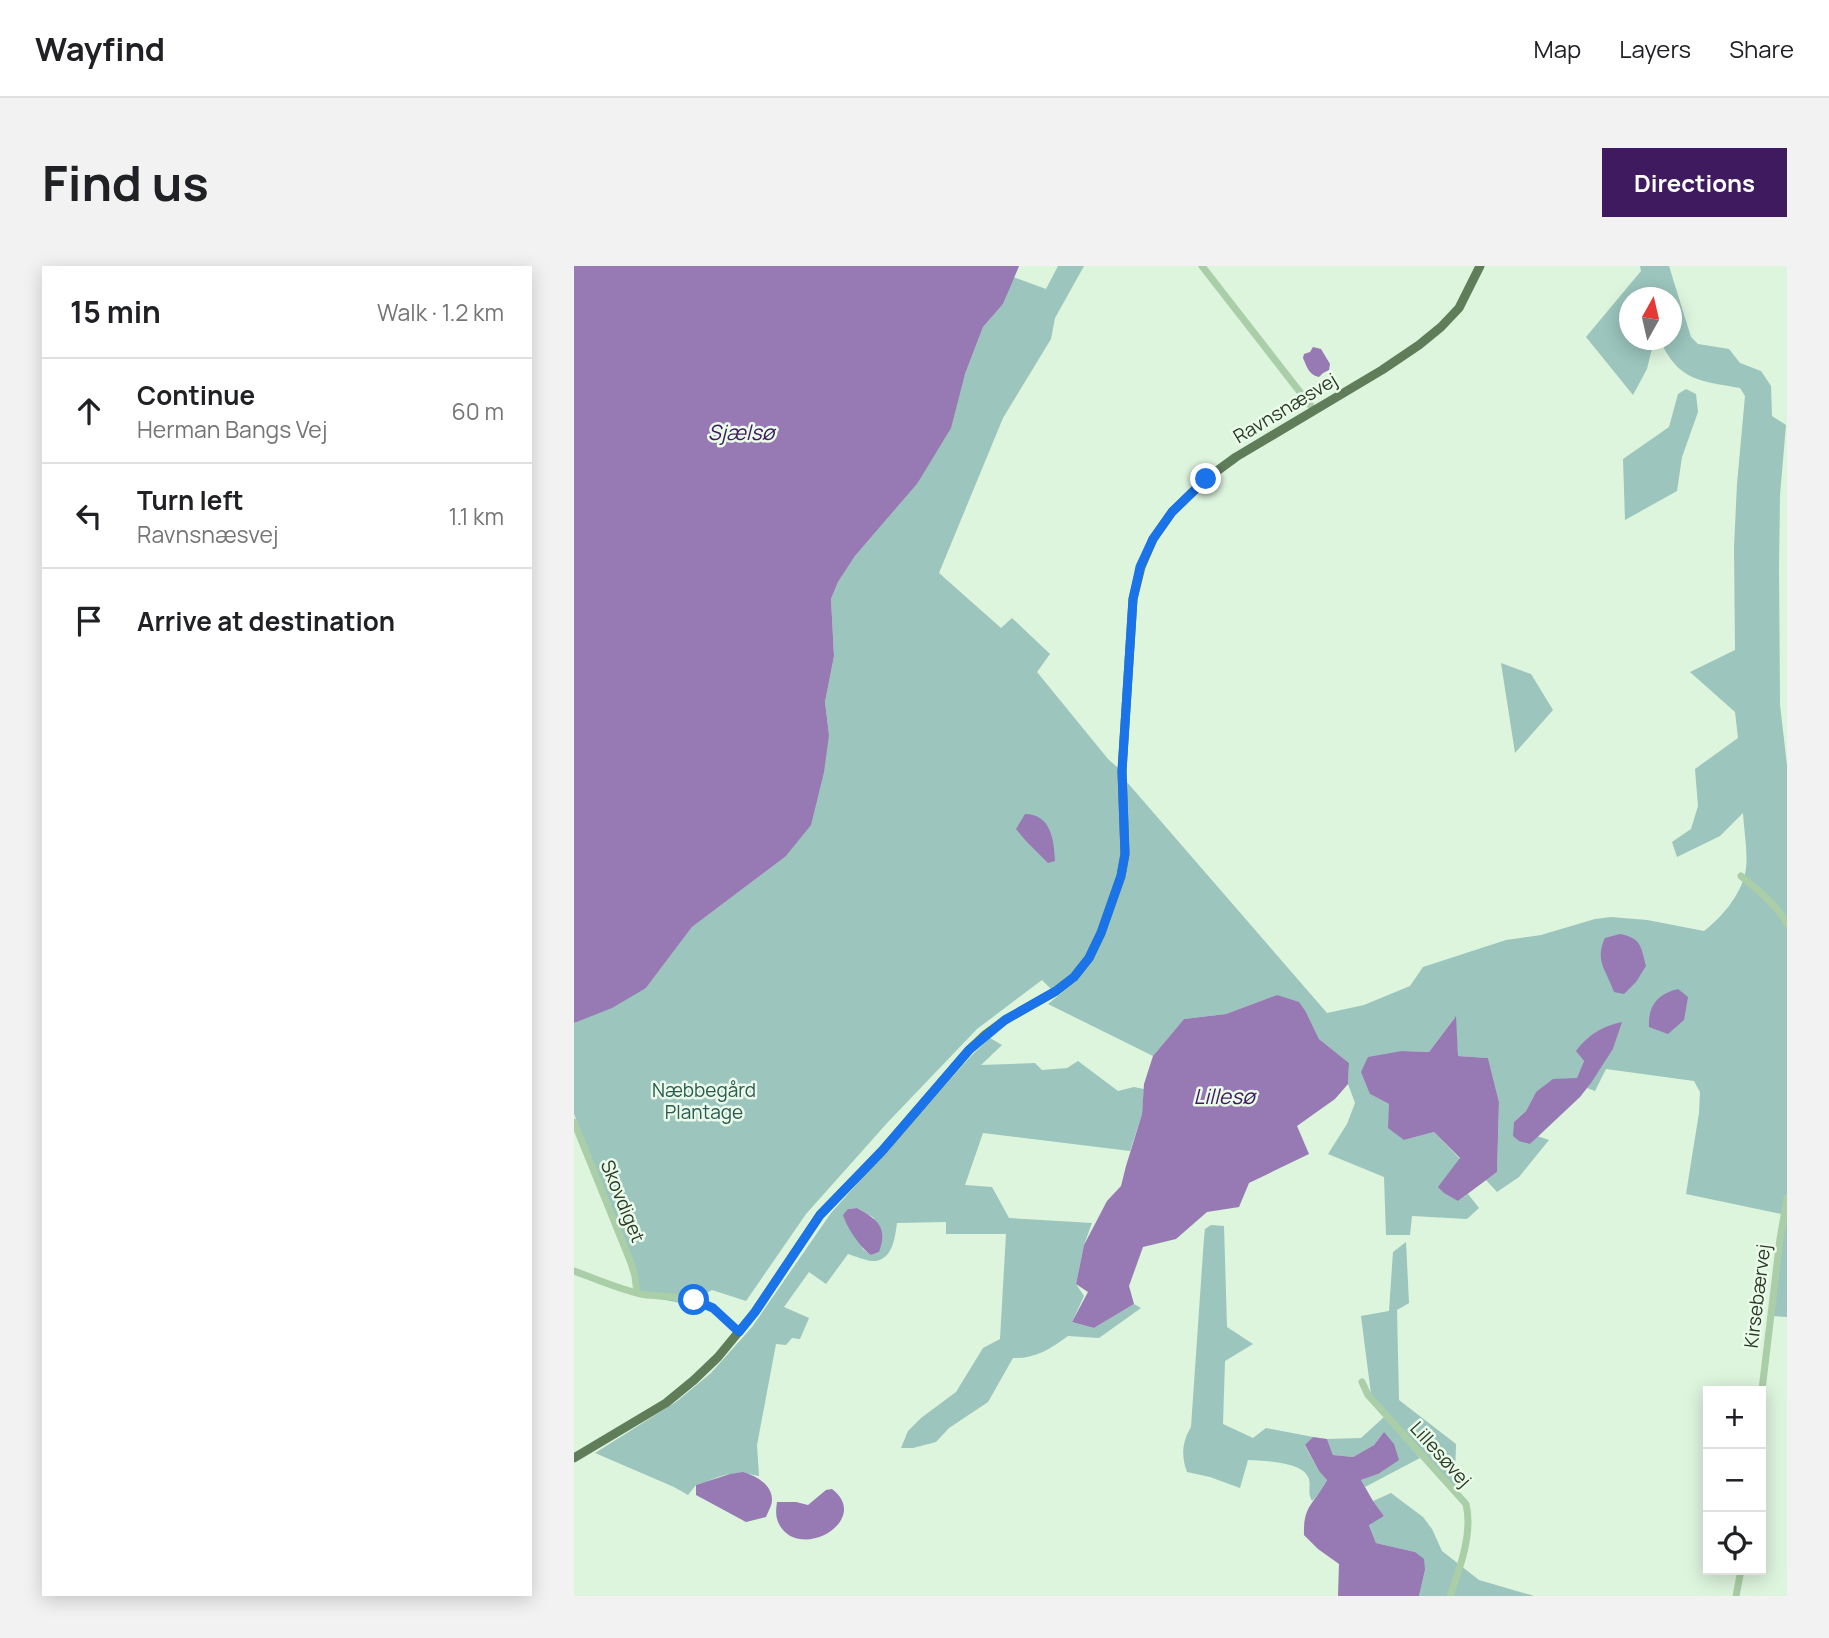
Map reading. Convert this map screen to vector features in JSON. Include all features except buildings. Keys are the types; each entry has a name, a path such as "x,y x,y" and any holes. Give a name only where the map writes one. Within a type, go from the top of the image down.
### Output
{"main road":[{"name":"Ravnsnæsvej","path":"574,1458 666,1403 718,1357 755,1312 820,1215 882,1151 969,1050 1005,1020 1056,991 1074,977 1089,958 1121,876 1125,854 1122,771 1133,599 1140,567 1153,539 1172,512 1206,479 1236,457 1382,370 1441,327 1459,308 1480,266"}],"street":[{"path":"1202,266 1314,410"},
{"path":"1741,876 1766,897 1787,924"},
{"name":"Skovdiget","path":"574,1122 631,1263 638,1293"},
{"name":"Kirsebærvej","path":"1762,1386 1787,1198"},
{"path":"574,1271 638,1293 704,1303 739,1332"},
{"name":"Lillesøvej","path":"1362,1382 1368,1395 1465,1504 1469,1518 1466,1541 1450,1596"},
{"path":"1736,1596 1741,1575"}],"green space":[{"name":"Næbbegård Plantage","path":"1058,266 1084,266 1055,318 1051,339 1003,418 939,573 1001,628 1012,618 1050,654 1037,672 1118,768 1120,864 1102,920 1086,955 1053,991 1042,980 977,1029 888,1122 806,1214 746,1301 712,1290 686,1304 638,1295 635,1265 574,1114 574,1023 646,988 692,927 785,857 829,735 825,702 834,656 831,599 838,582 855,556 917,484 983,327 1003,304 1013,277 1046,289"},
{"path":"1640,266 1669,266 1676,287 1628,287 1641,271"},
{"path":"1619,297 1619,350 1652,350 1647,369 1633,395 1586,337"},
{"path":"1682,308 1691,337 1698,344 1729,349 1740,363 1761,371 1771,386 1772,416 1786,425 1780,495 1779,568 1780,705 1787,765 1787,1317 1772,1316 1786,1215 1686,1194 1699,1113 1700,1092 1694,1081 1606,1069 1595,1091 1587,1088 1613,1049 1621,1023 1602,1029 1581,1045 1577,1051 1584,1061 1577,1079 1570,1079 1536,1092 1526,1111 1514,1122 1530,1144 1537,1136 1549,1140 1519,1177 1497,1192 1486,1180 1497,1172 1499,1102 1488,1058 1458,1056 1455,1017 1429,1052 1402,1051 1370,1094 1389,1104 1404,1140 1434,1132 1460,1159 1458,1201 1468,1194 1479,1208 1467,1219 1412,1216 1410,1235 1386,1235 1384,1177 1328,1154 1347,1124 1355,1103 1348,1084 1349,1063 1319,1039 1306,1012 1277,995 1226,1014 1184,1019 1153,1056 1048,1004 1075,982 1091,961 1129,856 1126,781 1327,1013 1364,1005 1410,986 1423,967 1506,940 1541,935 1611,917 1647,920 1704,931 1717,920 1739,890 1746,868 1743,813 1720,836 1677,857 1672,842 1691,829 1698,806 1695,769 1738,738 1735,712 1690,672 1735,650 1734,547 1745,396 1740,388 1692,377 1674,364 1665,350 1682,350"},
{"path":"1686,389 1696,394 1698,412 1682,457 1677,491 1625,520 1623,459 1669,427 1678,394"},
{"path":"1501,663 1531,674 1553,710 1515,753"},
{"path":"990,1038 1002,1045 981,1065 1035,1063 1042,1070 1067,1068 1078,1061 1118,1091 1134,1087 1144,1089 1142,1114 1130,1151 983,1133 965,1185 992,1187 1009,1218 1092,1223 1084,1245 1076,1284 1084,1296 1072,1322 1094,1328 1134,1304 1141,1308 1099,1338 1068,1336 1042,1352 1013,1358 988,1402 949,1428 936,1442 901,1448 908,1431 956,1392 983,1348 1000,1339 1006,1234 946,1234 946,1222 897,1223 890,1251 882,1259 865,1260 848,1254 826,1284 809,1272 784,1307 809,1318 800,1339 792,1338 786,1345 776,1344 757,1445 759,1476 723,1475 696,1485 688,1495 595,1453 676,1402 711,1373 752,1327 831,1213","holes":["857,1208 874,1218 879,1252 871,1255 863,1249 848,1209"]},
{"path":"1211,1225 1224,1226 1227,1327 1253,1344 1225,1361 1223,1424 1253,1438 1266,1428 1313,1437 1305,1446 1319,1471 1327,1479 1322,1491 1312,1501 1306,1473 1292,1465 1248,1460 1240,1488 1187,1472 1183,1449 1191,1427 1205,1229"},
{"path":"1406,1242 1409,1303 1397,1310 1399,1400 1456,1444 1455,1477 1459,1493 1371,1394 1361,1316 1389,1311 1393,1252"},
{"path":"1384,1417 1420,1458 1365,1487 1361,1480 1378,1474 1384,1432 1374,1445 1353,1457 1333,1455 1327,1439 1361,1438"},
{"path":"1391,1493 1423,1517 1442,1551 1479,1580 1534,1596 1419,1596 1425,1570 1415,1552 1376,1543 1369,1524 1384,1516 1373,1501"}],"water":[{"name":"Sjælsø","path":"574,266 1019,266 1003,304 983,327 965,374 951,428 917,484 855,556 838,582 831,599 834,656 825,702 829,735 824,772 811,825 785,857 692,927 646,988 612,1008 574,1023"},
{"path":"1313,347 1321,349 1330,364 1329,370 1319,377 1311,372 1303,358"},
{"path":"1025,814 1041,818 1046,823 1054,845 1055,861 1048,863 1016,829"},
{"path":"1620,934 1639,944 1646,966 1624,994 1614,992 1601,960 1605,938"},
{"path":"1678,989 1688,997 1684,1020 1668,1034 1649,1027 1650,1013 1655,1002 1664,994"},
{"name":"Lillesø","path":"1277,995 1299,1002 1319,1039 1349,1063 1348,1084 1335,1099 1297,1126 1309,1154 1249,1183 1239,1207 1207,1212 1176,1239 1143,1247 1129,1286 1134,1304 1094,1328 1072,1322 1088,1292 1076,1284 1084,1245 1107,1201 1121,1186 1142,1114 1144,1084 1153,1056 1184,1019 1226,1014"},
{"path":"1456,1016 1458,1056 1488,1058 1499,1102 1497,1172 1458,1201 1438,1187 1460,1158 1434,1132 1404,1140 1388,1128 1389,1104 1370,1094 1361,1072 1368,1057 1402,1051 1429,1052"},
{"path":"1622,1022 1613,1049 1580,1097 1530,1144 1513,1136 1514,1122 1526,1111 1536,1092 1553,1079 1577,1078 1584,1061 1576,1051 1602,1029"},
{"path":"857,1208 871,1216 882,1230 879,1252 871,1255 867,1252 848,1226 843,1215 848,1209"},
{"path":"1384,1432 1394,1444 1399,1460 1378,1474 1361,1480 1384,1516 1369,1525 1376,1543 1415,1552 1424,1559 1425,1570 1419,1596 1338,1596 1339,1564 1304,1535 1305,1517 1327,1480 1305,1445 1313,1437 1327,1439 1333,1455 1353,1457 1374,1445"},
{"path":"743,1472 758,1478 769,1489 772,1502 766,1517 746,1522 696,1495 696,1485"},
{"path":"832,1489 842,1500 844,1511 832,1530 809,1539 796,1538 782,1529 777,1518 777,1502 808,1505 826,1490"}],"route":[{"path":"694,1300 713,1308 739,1332 820,1215 882,1151 969,1050 1005,1020 1056,991 1074,977 1089,958 1121,876 1125,854 1122,771 1133,599 1140,567 1153,539 1172,512 1206,479"}]}
